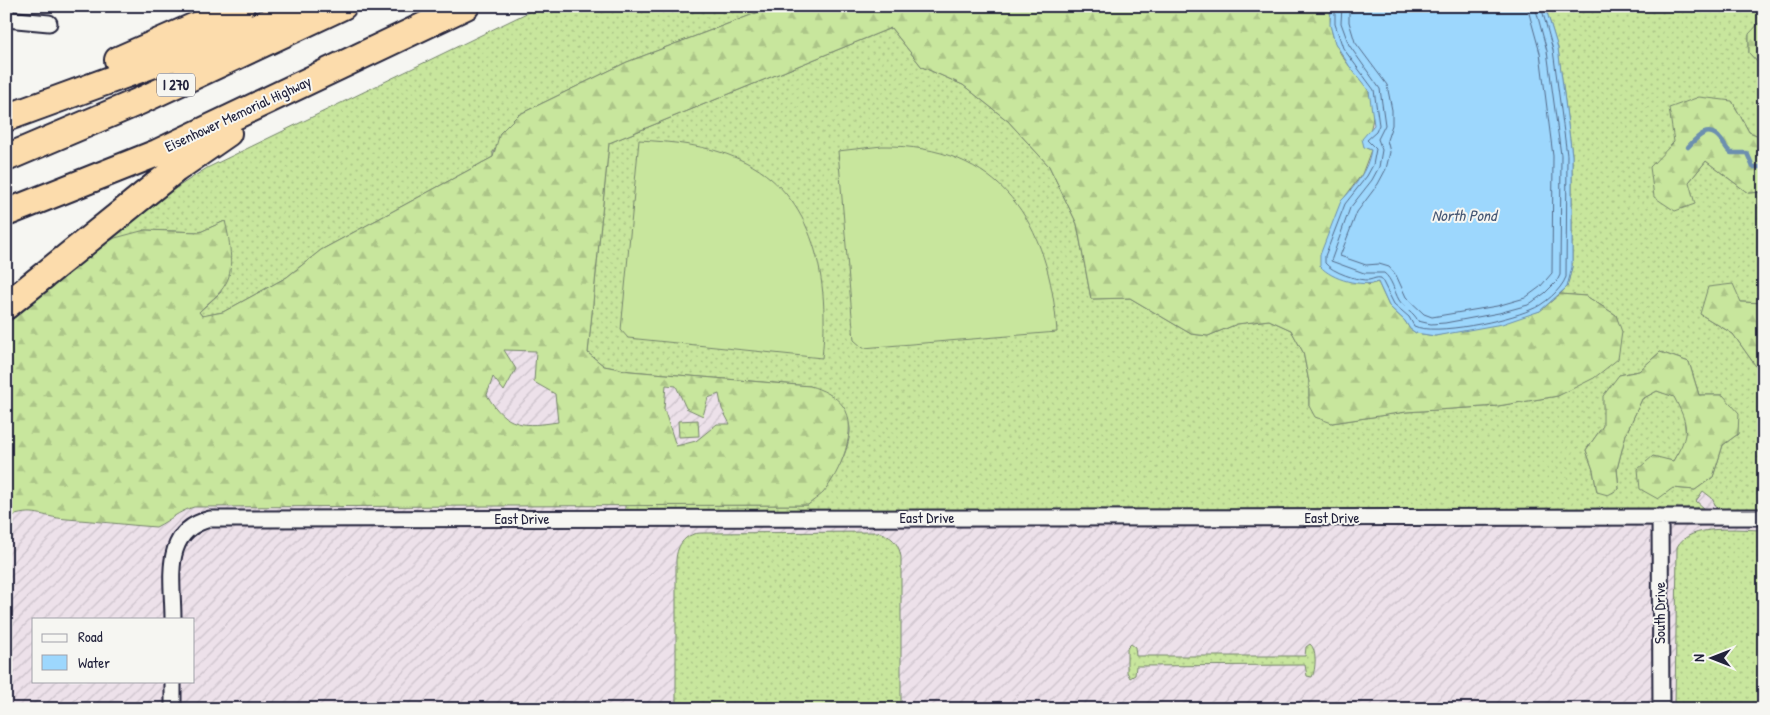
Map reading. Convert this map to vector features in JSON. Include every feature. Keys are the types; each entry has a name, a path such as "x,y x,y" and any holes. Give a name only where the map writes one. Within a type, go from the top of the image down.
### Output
{"highway":[{"path":"6,108 241,6"},
{"path":"6,118 313,6"},
{"name":"I 270","path":"6,158 140,101 343,6"},
{"name":"Eisenhower Memorial Highway","path":"6,213 157,153 466,6"},
{"path":"6,306 176,169 294,88"}],"street":[{"path":"6,19 48,23"},
{"name":"South Drive","path":"1660,517 1661,709"},
{"name":"East Drive","path":"173,618 172,570 176,545 184,531 195,523 210,519 1764,517"},
{"path":"173,682 173,709"}],"shaded area":[{"path":"666,6 1764,6 1764,709 6,709 6,377"}],"green space":[{"path":"541,6 775,6 627,62 518,115 493,152 493,157 321,250 287,277 223,312 202,316 199,312 221,292 225,221 200,232 145,230 83,257 139,212 207,168"},
{"path":"775,6 1331,6 1330,24 1334,41 1342,56 1368,89 1372,100 1373,114 1366,148 1371,150 1362,174 1345,197 1368,285 1378,282 1389,306 1405,321 1410,329 1416,333 1435,336 1540,311 1560,294 1586,296 1616,315 1622,332 1618,359 1594,378 1558,396 1498,406 1406,412 1332,423 1315,417 1309,406 1309,382 1303,352 1291,330 1269,320 1237,324 1208,336 1191,334 1130,298 1091,299 1077,224 1049,166 1008,121 963,85 922,67 891,28 609,143 588,353 604,366 630,371 810,386 832,396 840,402 848,415 848,438 841,463 829,485 823,493 808,505 194,507 179,513 156,527 58,518 31,513 6,518 6,325 83,257 115,238 145,230 200,232 225,221 231,261 229,277 221,291 199,312 202,316 223,312 287,277 321,250 493,157 500,133 518,115 627,62","holes":["504,350 536,351 534,382 555,394 558,422 535,425 517,423 501,414 494,406 487,395 493,377 504,391 516,369","666,385 676,386 686,408 703,416 708,398 719,394 722,409 730,424 717,424 696,441 676,446 664,409"]},
{"path":"1545,6 1764,6 1764,22 1762,21 1749,35 1749,53 1764,69 1760,96 1764,101 1764,138 1749,132 1732,101 1689,182 1706,161 1748,193 1764,192 1764,303 1741,302 1700,314 1733,334 1760,372 1764,371 1764,509 1717,509 1712,498 1703,491 1696,501 1704,508 625,511 625,505 808,505 823,490 841,463 850,429 843,406 810,386 630,371 604,366 588,353 609,143 891,28 922,67 963,85 1008,121 1049,166 1077,224 1091,299 1130,298 1191,334 1208,336 1237,324 1269,320 1291,330 1303,352 1309,382 1309,406 1332,423 1406,412 1498,406 1558,396 1616,315 1586,296 1560,294 1567,287 1572,267 1572,155 1558,49","holes":["1660,352 1689,362 1699,395 1723,395 1738,434 1723,445 1713,477 1695,490 1673,488 1653,457 1673,461 1686,439 1684,415 1674,396 1657,391 1642,399 1626,434 1617,469 1619,489 1597,492 1593,470 1586,450 1603,426 1619,375 1639,371"]},
{"path":"1762,20 1764,22 1764,69 1749,53 1749,34"},
{"path":"1699,97 1732,101 1749,132 1764,138 1764,192 1748,193 1706,161 1689,182 1695,204 1675,211 1654,197 1650,167 1674,142 1669,108"},
{"path":"639,140 690,145 727,154 765,174 786,194 802,217 813,243 820,271 824,329 822,358 628,338 621,330"},
{"path":"882,146 923,149 958,159 987,175 1011,197 1030,225 1043,257 1052,293 1057,332 863,348 854,340 838,151"},
{"path":"1733,284 1741,302 1764,303 1764,371 1760,372 1733,334 1700,314 1708,287"},
{"path":"1660,352 1689,362 1699,395 1723,395 1739,413 1738,434 1723,445 1713,477 1695,490 1673,488 1658,499 1640,489 1638,469 1653,456 1673,461 1679,451 1686,429 1683,415 1674,397 1657,391 1642,399 1626,434 1617,469 1619,489 1608,495 1597,492 1593,470 1586,450 1603,426 1603,396 1619,375 1639,371"},
{"path":"698,420 699,436 679,437 678,421"},
{"path":"1729,529 1764,530 1764,709 1675,709 1677,547 1683,539 1703,531"},
{"path":"877,532 894,540 901,557 901,709 676,709 676,560 678,549 683,540 691,535 702,533"},
{"path":"1131,644 1135,647 1136,656 1305,656 1306,647 1310,644 1314,650 1315,665 1312,677 1307,676 1305,665 1136,666 1135,675 1130,678 1127,672 1127,648"}],"water":[{"name":"North Pond","path":"1331,6 1545,6 1558,48 1572,155 1572,267 1567,287 1540,311 1502,324 1435,336 1416,333 1389,306 1378,282 1364,284 1339,279 1320,266 1320,255 1341,201 1351,190 1367,165 1371,150 1364,147 1362,139 1374,125 1369,91 1350,67 1335,43 1330,25"}],"waterway":[{"path":"1688,147 1704,133 1712,133 1717,135 1731,153 1747,153 1753,167 1764,167"}]}
